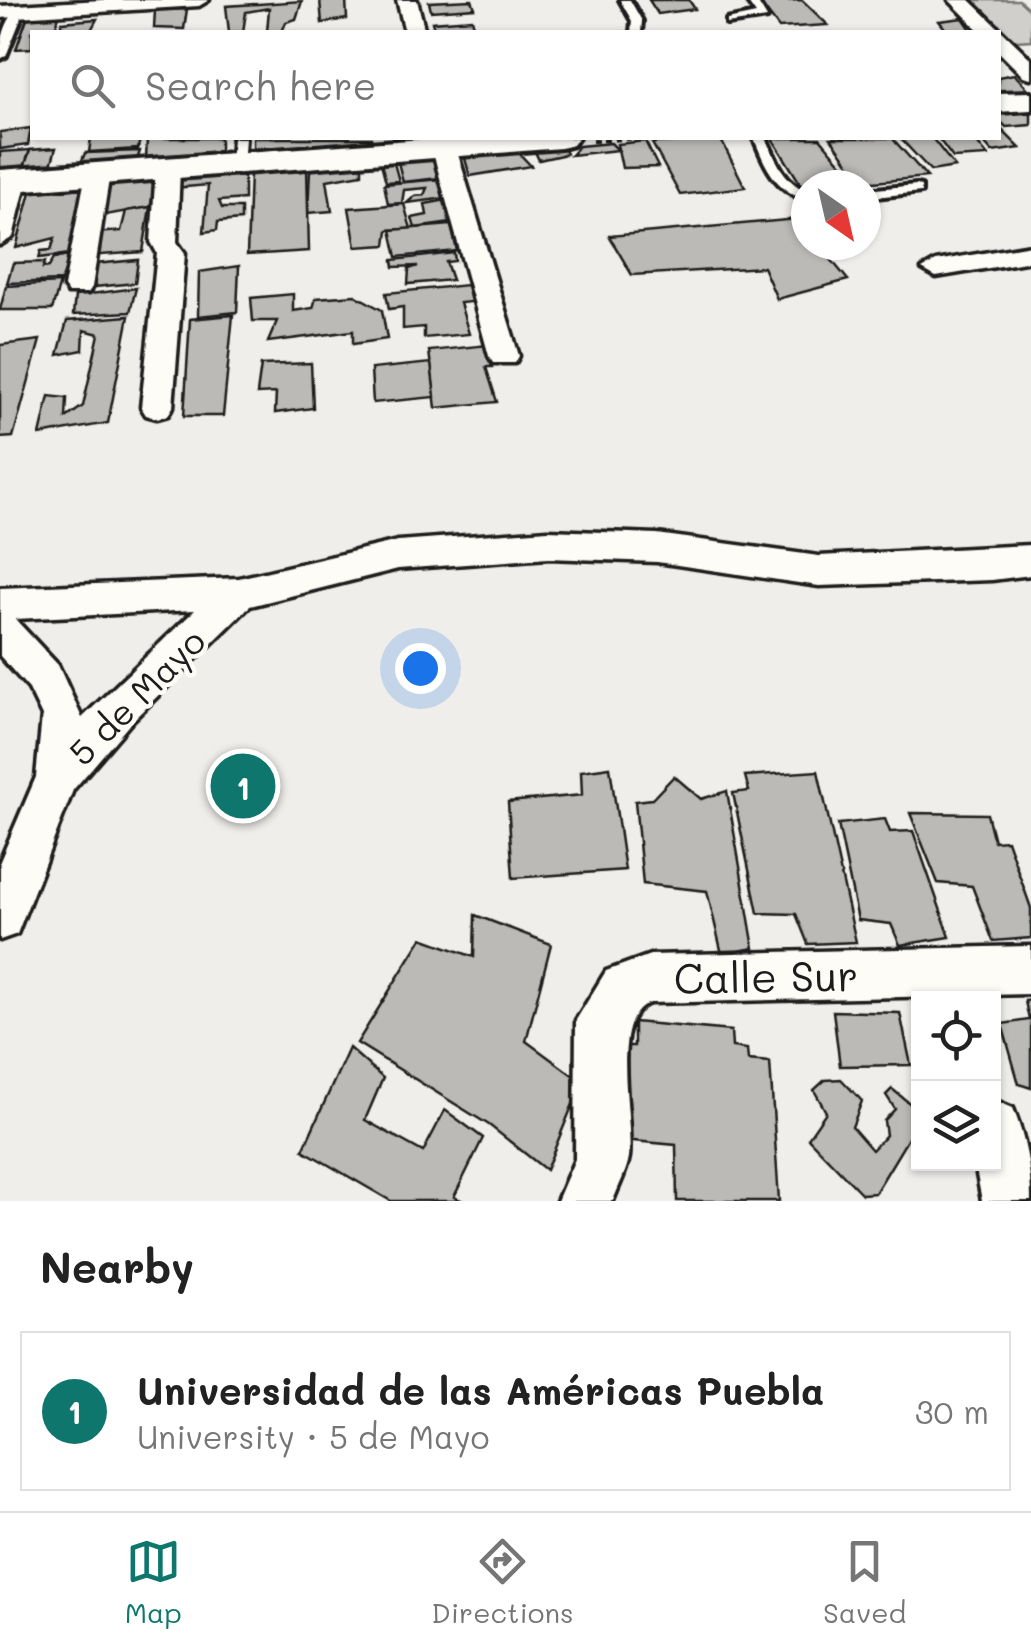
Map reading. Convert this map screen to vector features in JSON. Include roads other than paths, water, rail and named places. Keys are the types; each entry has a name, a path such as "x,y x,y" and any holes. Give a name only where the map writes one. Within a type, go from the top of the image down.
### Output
{"main road":[{"path":"1001,103 1031,101"},
{"path":"7,181 168,168 239,150 502,140"}],"street":[{"path":"10,11 199,0"},
{"path":"407,0 414,30"},
{"path":"960,0 990,30"},
{"path":"1001,42 1031,71"},
{"path":"442,142 504,356"},
{"path":"157,407 172,253 164,242 168,168"},
{"path":"78,287 98,174"},
{"path":"0,237 7,181"},
{"path":"936,269 1031,253"},
{"path":"0,604 240,594 398,554 548,544 657,548 818,572 1031,560"},
{"name":"5 de Mayo","path":"0,918 57,777 119,707 240,594"},
{"path":"0,629 44,677 62,716 57,777"},
{"name":"Calle Sur","path":"586,1201 602,1158 601,1020 623,988 650,979 961,985 1031,970"},
{"path":"1001,1159 1010,1201"}],"lane":[{"path":"624,0 637,21 636,30"},
{"path":"731,22 763,16 750,0"},
{"path":"0,56 10,11"},
{"path":"761,140 776,176 791,191"},
{"path":"881,192 916,189"}],"place":[{"name":"Universidad de las Américas Puebla","path":"243,786"}]}
